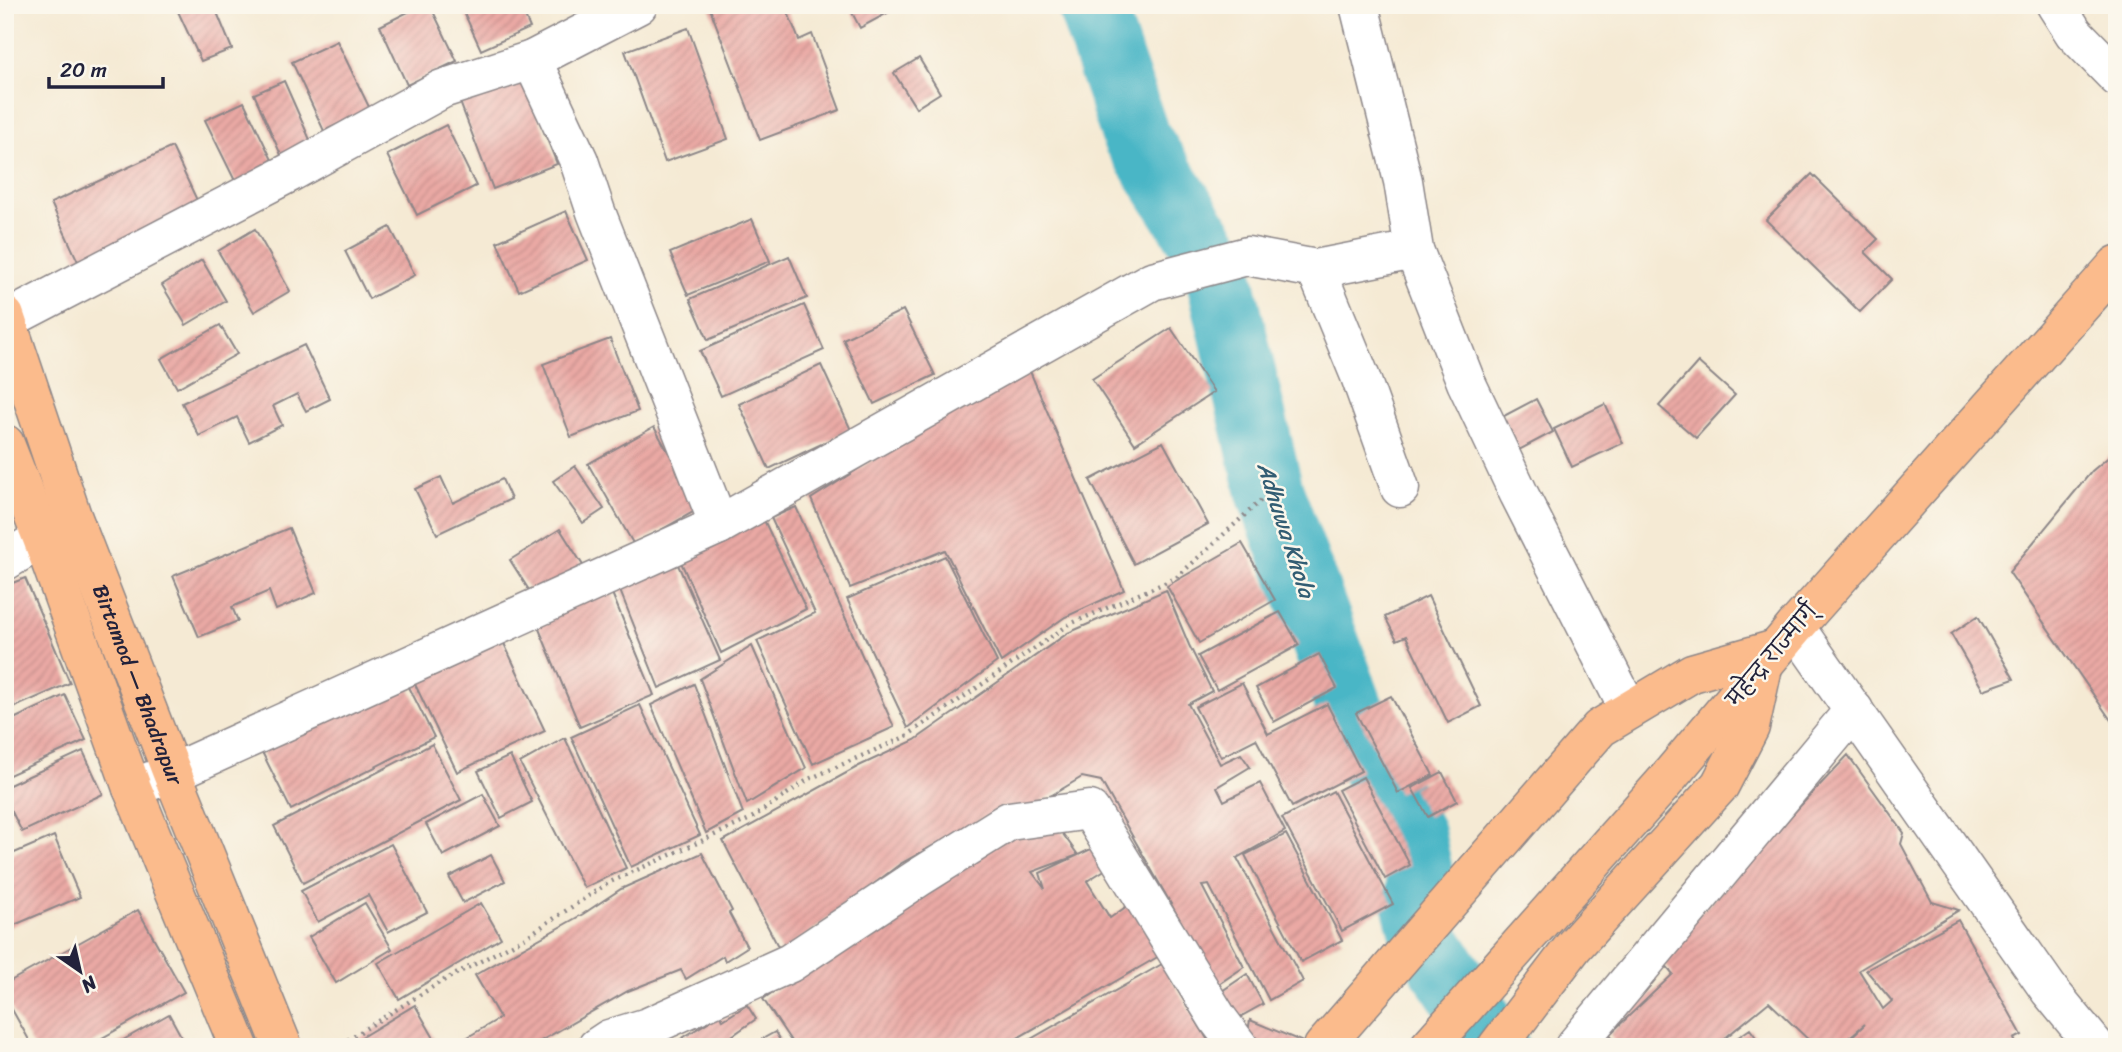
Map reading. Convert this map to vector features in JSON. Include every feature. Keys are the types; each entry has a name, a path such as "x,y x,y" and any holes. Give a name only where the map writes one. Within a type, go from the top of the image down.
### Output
{"main road":[{"name":"महेन्द्र राज्मार्ग्","path":"1432,1043 1663,784 1778,647 2117,265"},
{"name":"Birtamod — Bhadrapur","path":"6,319 72,516 283,1047"},
{"name":"Birtamod — Bhadrapur","path":"5,444 132,788 239,1047"},
{"path":"1324,1047 1600,728 1692,673 1778,647"},
{"path":"1497,1047 1573,947 1720,785 1750,727 1778,647"}],"street":[{"path":"6,319 291,172 442,89 533,60 638,5"},
{"path":"1359,5 1403,181 1414,250 1472,394 1519,495 1629,710"},
{"path":"2056,5 2074,33 2117,77"},
{"path":"533,60 579,161 596,212 719,525"},
{"path":"132,788 172,773 719,525 1152,281 1247,256 1316,269 1414,250"},
{"path":"1316,269 1360,376 1400,488"},
{"path":"5,561 41,538"},
{"path":"1778,647 1854,710 2050,990 2096,1047"},
{"path":"1579,1045 1854,710"},
{"path":"597,1047 609,1039 648,1027 790,963 1009,821 1090,810 1218,1019 1239,1047"}],"path":[{"path":"336,1047 439,983 526,937 608,883 750,819 809,779 905,737 1070,624 1177,578 1270,492"}],"building":[{"path":"175,5 214,5 232,49 201,61"},
{"path":"422,5 430,5 457,61 407,85 380,26"},
{"path":"520,5 530,28 481,50 461,6"},
{"path":"785,5 799,40 812,34 840,110 760,140 709,6"},
{"path":"848,5 902,5 860,28"},
{"path":"688,28 728,139 665,162 625,51"},
{"path":"337,41 370,109 324,131 292,62"},
{"path":"919,58 940,93 916,108 894,73"},
{"path":"522,77 557,164 493,189 460,102"},
{"path":"284,81 311,142 281,155 254,94"},
{"path":"244,102 275,166 237,185 205,120"},
{"path":"446,125 476,186 417,215 387,155"},
{"path":"172,147 202,211 81,268 51,203"},
{"path":"1812,174 1878,239 1865,252 1892,279 1860,312 1766,220"},
{"path":"566,211 588,260 519,291 497,242"},
{"path":"752,219 770,261 688,295 670,253"},
{"path":"390,227 415,275 369,299 345,251"},
{"path":"255,229 290,291 254,312 218,251"},
{"path":"789,256 807,298 708,340 690,299"},
{"path":"202,260 226,301 186,325 162,285"},
{"path":"804,305 824,350 721,396 700,351"},
{"path":"903,310 935,375 874,404 843,339"},
{"path":"220,325 237,354 177,388 161,359"},
{"path":"1171,328 1214,392 1135,444 1092,379"},
{"path":"610,339 638,411 571,437 543,364"},
{"path":"304,345 330,399 306,411 297,394 273,406 282,425 249,442 237,417 199,436 182,403"},
{"path":"1026,362 1124,590 1065,617 1001,662 945,550 850,588 811,499"},
{"path":"1698,362 1735,395 1696,438 1659,406"},
{"path":"821,365 851,430 769,469 739,404"},
{"path":"1536,399 1553,432 1519,450 1502,417"},
{"path":"1605,404 1623,443 1572,467 1554,429"},
{"path":"654,427 700,508 634,545 588,464"},
{"path":"1163,442 1208,524 1134,564 1090,480"},
{"path":"2117,450 2117,729 2009,572 2092,471"},
{"path":"575,466 604,509 583,523 553,481"},
{"path":"441,477 453,503 502,479 511,499 437,534 415,489"},
{"path":"796,507 894,727 813,764 757,641 815,613 771,518"},
{"path":"763,518 806,609 721,653 680,560"},
{"path":"289,528 316,593 276,610 269,591 232,607 238,621 199,637 173,576"},
{"path":"560,529 584,567 534,598 510,560"},
{"path":"1242,543 1275,600 1199,643 1167,586"},
{"path":"945,556 997,662 908,728 847,599"},
{"path":"675,558 720,660 659,688 617,583"},
{"path":"25,578 70,683 15,707 5,685 5,586"},
{"path":"609,586 654,695 580,727 534,617"},
{"path":"1166,590 1212,691 1188,704 1220,764 1241,754 1250,767 1217,787 1224,801 1260,783 1285,831 1237,858 1303,981 1269,1000 1209,885 1202,886 1244,967 1217,985 1101,781 1082,777 1032,807 1001,808 900,864 782,954 723,841 859,766 915,740 1068,633"},
{"path":"1428,596 1481,706 1448,723 1406,636 1397,640 1385,617"},
{"path":"1280,612 1299,645 1217,690 1198,656"},
{"path":"1978,616 2014,679 1983,690 1951,634"},
{"path":"501,637 545,731 457,772 412,678"},
{"path":"752,646 806,768 747,804 700,679"},
{"path":"1319,654 1337,688 1274,722 1256,688"},
{"path":"405,679 434,737 291,810 262,752"},
{"path":"1242,683 1268,734 1327,704 1361,771 1292,807 1256,739 1221,757 1195,707"},
{"path":"694,684 743,813 706,833 651,705"},
{"path":"65,695 86,740 5,777 5,723"},
{"path":"1391,696 1433,775 1398,793 1356,713"},
{"path":"640,705 700,835 631,867 571,737"},
{"path":"565,738 626,868 584,888 520,763"},
{"path":"432,744 461,800 303,883 274,826"},
{"path":"83,751 103,794 22,832 5,798 5,787"},
{"path":"1848,755 1904,833 1901,844 1932,902 1959,910 1859,970 1883,1009 1892,1001 1866,970 1958,920 2022,1035 2014,1039 2018,1047 1841,1047 1865,1024 1838,1047 1816,1047 1769,1002 1724,1039 1728,1044 1750,1029 1763,1047 1618,1047 1610,1034 1673,974 1659,957"},
{"path":"510,756 532,802 501,818 478,771"},
{"path":"1442,772 1457,801 1428,817 1412,788"},
{"path":"1363,777 1410,865 1385,879 1338,790"},
{"path":"1333,791 1393,904 1342,931 1282,818"},
{"path":"483,794 500,826 443,856 426,824"},
{"path":"1060,830 1078,855 1032,872 1045,889 1040,873 1091,849 1111,866 1087,881 1110,918 1130,904 1161,955 1002,1047 795,1047 763,999 885,914 1008,837"},
{"path":"1286,834 1342,940 1301,962 1245,855"},
{"path":"54,836 80,897 5,929 5,857"},
{"path":"391,844 427,912 388,932 368,895 318,922 301,891"},
{"path":"702,853 747,947 725,961 723,956 686,979 681,970 628,991 530,1047 451,1047 500,1018 475,975 583,914 621,889"},
{"path":"491,855 505,881 463,903 449,877"},
{"path":"365,903 392,949 336,983 309,937"},
{"path":"481,903 501,938 399,999 378,963"},
{"path":"138,910 184,992 86,1047 33,1047 5,997 5,984"},
{"path":"1162,964 1212,1047 1017,1047"},
{"path":"1247,974 1263,1004 1238,1018 1222,991"},
{"path":"415,1005 439,1047 345,1047"},
{"path":"747,1005 756,1019 732,1036 735,1047 668,1047 721,1014 723,1020"},
{"path":"169,1014 187,1047 111,1047"},
{"path":"1250,1020 1315,1047 1254,1047 1246,1044"},
{"path":"775,1032 784,1047 748,1047"}],"waterway":[{"name":"Adhuwa Khola","path":"1091,5 1136,137 1216,262 1270,492 1356,725 1382,783 1411,834 1421,882 1417,910 1425,939 1495,1047"}]}
